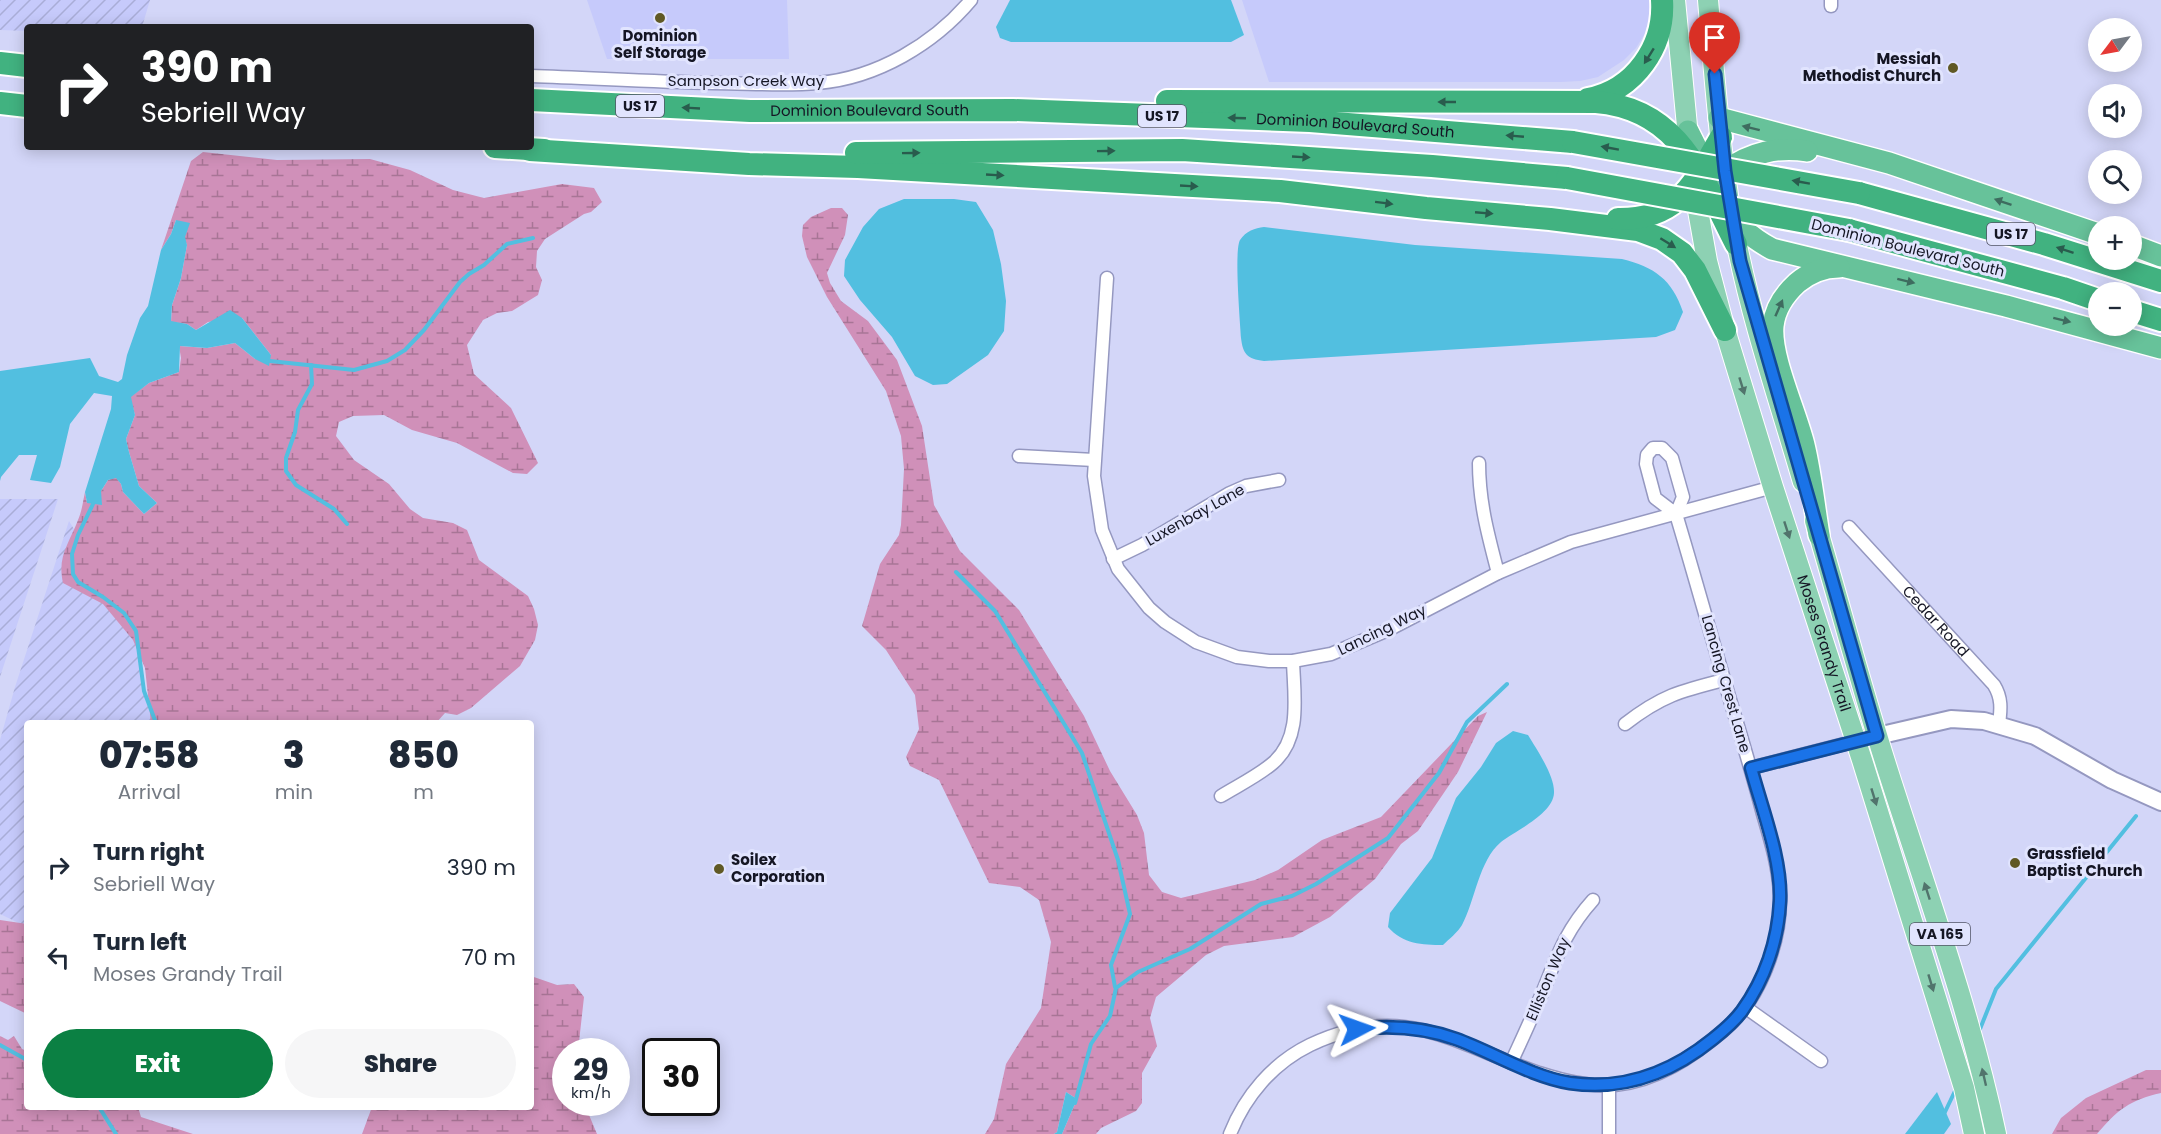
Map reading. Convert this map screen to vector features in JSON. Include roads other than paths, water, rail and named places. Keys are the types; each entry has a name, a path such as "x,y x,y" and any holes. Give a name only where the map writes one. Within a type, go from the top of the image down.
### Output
{"highway":[{"path":"1569,103 1606,93 1626,81 1644,64 1658,40 1662,0"},
{"path":"0,63 24,66"},
{"name":"Dominion Boulevard South","path":"534,100 750,111 1013,110 1311,121 1573,142 1859,193 2044,243 2161,281"},
{"path":"1013,110 1179,101 1607,103 1636,111 1657,122 1732,218 1749,236 1772,249 1997,304 2161,348"},
{"path":"0,104 24,106"},
{"path":"1704,180 1720,128 1889,162 2088,231"},
{"path":"1688,131 1704,180 1736,244"},
{"path":"1550,219 1631,219 1651,216 1670,207 1704,180 1744,160 1764,152 1795,149 1977,193"},
{"name":"Dominion Boulevard South","path":"530,150 748,159 1182,150 1432,166 1567,178 1849,230 2088,297"},
{"path":"748,159 1280,191 1638,230 1653,234 1672,244 1682,253 1695,270 1725,330"},
{"path":"2142,249 2161,256"},
{"path":"1819,535 1804,445 1776,353 1773,324 1776,310 1782,300 1803,278 1821,269 1849,268"},
{"path":"2142,314 2161,320"}],"main road":[{"path":"1675,0 1688,131"},
{"path":"1708,0 1720,128"},
{"name":"Moses Grandy Trail","path":"1704,180 1707,261 1725,330 1964,1088 1974,1134"},
{"name":"Moses Grandy Trail","path":"1732,218 1736,244 1753,311 1877,736 1983,1072 1996,1134"}],"street":[{"name":"Sampson Creek Way","path":"534,76 672,82 820,83 869,71 902,56 939,32 971,0"},
{"name":"Lancing Way","path":"1107,278 1094,460 1098,513 1102,530 1113,559 1133,590 1149,608 1165,622 1196,642 1237,657 1269,662 1323,656 1348,648 1498,573 1571,542 1773,487"},
{"path":"1653,448 1662,448 1672,458 1683,497 1676,514 1655,498 1646,464 1647,455 1653,448"},
{"path":"1018,456 1094,460"},
{"path":"1479,463 1479,493 1483,517 1498,573"},
{"name":"Luxenbay Lane","path":"1113,559 1142,545 1230,493 1246,486 1279,480"},
{"name":"Lancing Crest Lane","path":"1230,1134 1246,1102 1259,1084 1279,1065 1303,1048 1349,1030 1383,1026 1427,1031 1455,1039 1511,1063 1567,1082 1609,1085 1626,1083 1675,1066 1700,1050 1731,1024 1745,1007 1766,969 1773,946 1780,899 1776,863 1751,768 1676,514"},
{"name":"Cedar Road","path":"1849,527 1994,685 2000,698 1999,724"},
{"path":"1221,796 1273,764 1284,750 1293,730 1295,715 1293,661"},
{"path":"1625,724 1646,708 1668,696 1724,680"},
{"path":"1751,768 1951,719 1984,720 2035,736 2112,780 2161,802"},
{"name":"Elliston Way","path":"1511,1063 1533,1016 1564,938 1578,916 1593,900"},
{"path":"1745,1007 1821,1061"},
{"path":"1609,1085 1609,1134"}],"waterway":[{"path":"270,361 354,370 387,361 405,350 424,330 460,282 469,274 484,265 507,244 533,238"},
{"path":"311,365 312,384 298,410 295,432 286,458 286,471 296,485 334,509 347,524"},
{"path":"93,504 78,535 72,554 73,574 78,582 124,613 136,631 144,691 155,720"},
{"path":"956,572 995,611 1082,753 1118,860 1130,914 1111,965 1115,987"},
{"path":"1075,1103 1091,1044 1110,1016 1116,988 1138,972 1190,949 1261,904 1292,896 1316,884 1388,838 1439,773 1467,722 1507,684"},
{"path":"1980,1029 1996,989 2136,816"},
{"path":"0,1045 24,1058"},
{"path":"1944,1114 1955,1091"},
{"path":"101,1110 116,1134"}],"place":[{"name":"Dominion Self Storage","path":"660,18"},
{"name":"Messiah Methodist Church","path":"1953,68"},
{"name":"Grassfield Baptist Church","path":"2015,863"},
{"name":"Soilex Corporation","path":"719,869"}]}
